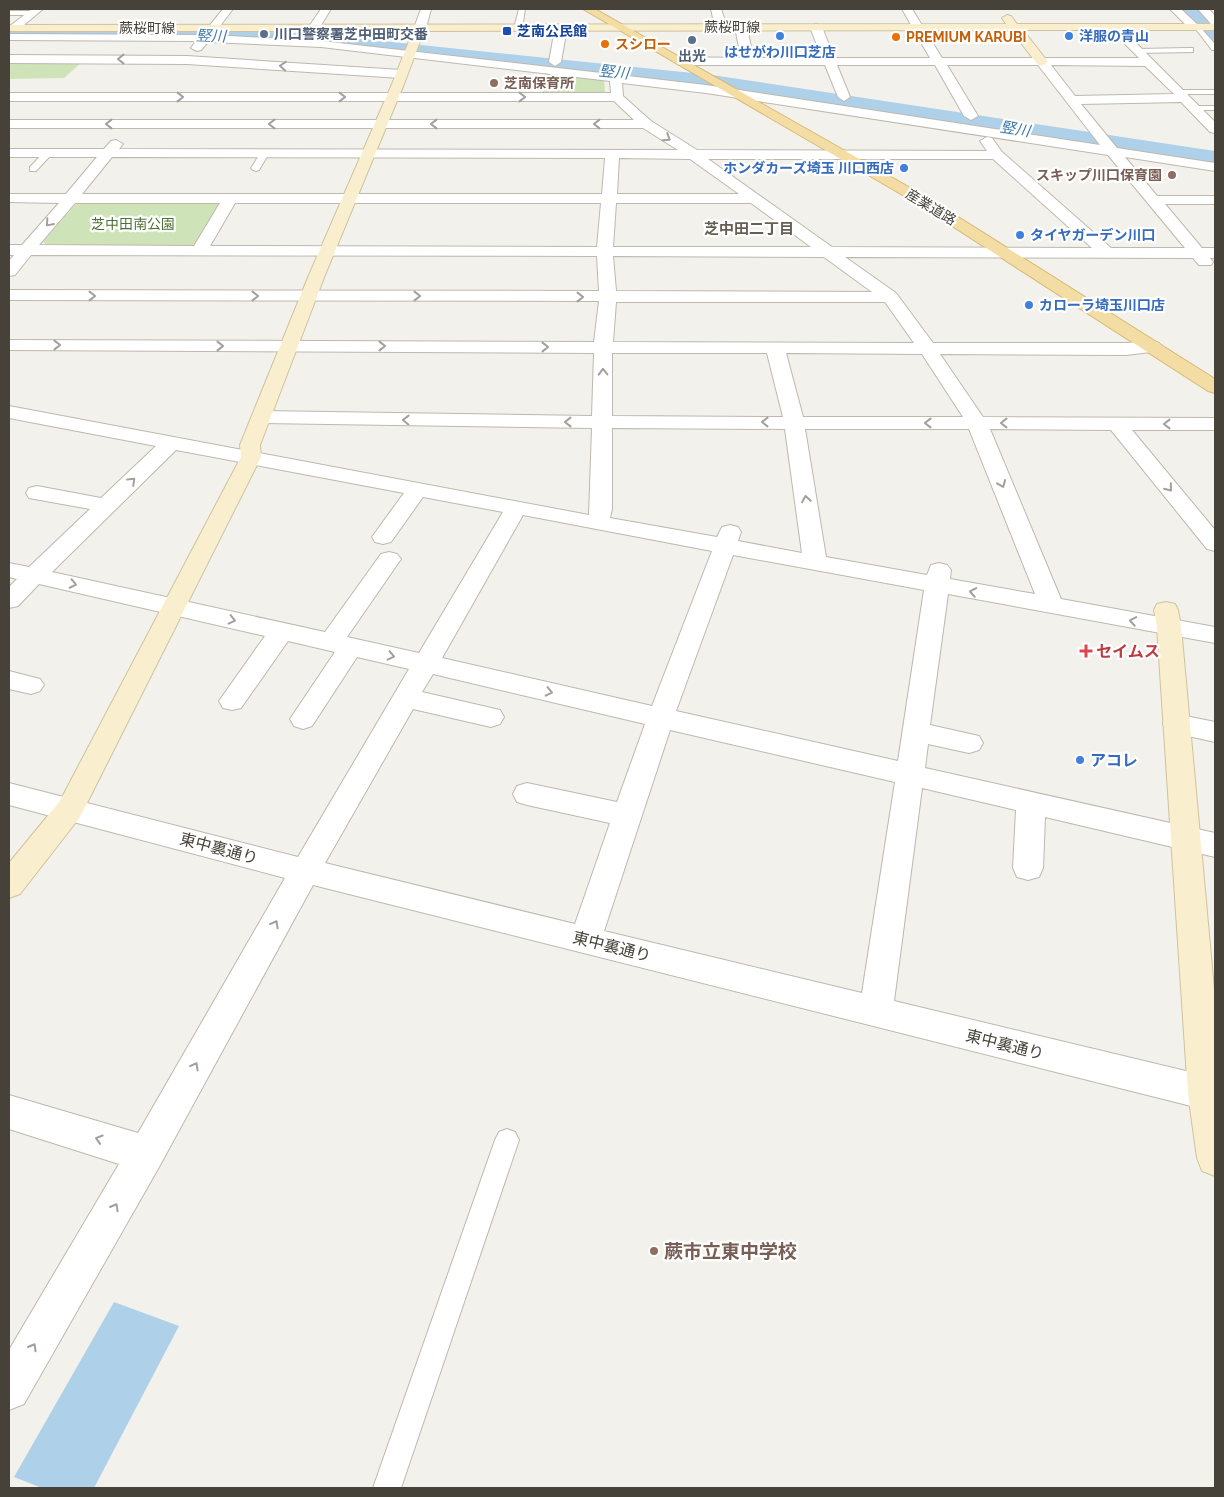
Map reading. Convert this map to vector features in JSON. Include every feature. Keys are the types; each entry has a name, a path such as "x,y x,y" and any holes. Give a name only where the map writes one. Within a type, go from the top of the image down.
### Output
{"main road":[{"name":"産業道路","path":"588,9 844,155 1004,252 1215,387"}],"street":[{"path":"9,270 17,250 69,199 228,9"},
{"path":"314,28 326,9"},
{"path":"9,885 70,809 174,606 250,451 326,252 382,124 412,50 426,9"},
{"path":"716,9 721,27"},
{"path":"907,9 997,155 1106,252"},
{"path":"999,9 1099,135"},
{"path":"1175,9 1196,27"},
{"path":"1203,9 1215,22"},
{"path":"10,31 35,11"},
{"path":"1108,15 1137,51 1213,125"},
{"path":"10,31 208,34 555,62 712,79 839,96 835,78 814,23"},
{"name":"蕨桜町線","path":"208,34 314,28 741,27 814,23 918,28 1215,27"},
{"path":"741,27 748,61"},
{"path":"555,62 562,28"},
{"path":"412,50 448,64 616,78 741,95 977,121 1115,144 1215,166"},
{"path":"9,59 187,60 401,74"},
{"path":"78,70 90,59"},
{"path":"679,61 1149,62"},
{"path":"616,78 617,97"},
{"path":"835,78 854,79"},
{"path":"930,79 949,79"},
{"path":"50,97 61,86"},
{"path":"9,97 392,96 439,92 617,97 646,124 693,154 890,297 928,348 977,423 1048,598"},
{"path":"1072,100 1181,95"},
{"path":"952,113 977,121"},
{"path":"9,124 646,124"},
{"path":"1079,132 1099,135 1115,144 1153,200 1196,252 1215,271"},
{"path":"9,153 997,155"},
{"path":"599,516 603,422 602,347 608,297 605,251 612,155"},
{"path":"9,198 753,199"},
{"path":"199,251 230,199"},
{"path":"1153,200 1215,200"},
{"path":"17,250 1215,252"},
{"path":"9,296 890,297"},
{"path":"9,345 1126,349 1153,347"},
{"path":"775,347 794,422 814,555"},
{"path":"14,409 171,443 250,451 418,489 516,508 599,516"},
{"path":"14,409 1167,619 1215,635"},
{"path":"262,417 603,422 1215,424"},
{"path":"1116,423 1207,524 1215,544"},
{"path":"9,600 171,443"},
{"path":"303,718 341,644 386,548 418,489"},
{"path":"37,493 106,506"},
{"path":"9,1389 146,1154 305,871 516,508"},
{"path":"586,939 662,717 727,539"},
{"path":"9,570 662,717 1215,845"},
{"path":"876,1012 938,578"},
{"path":"1167,619 1215,618"},
{"path":"1167,619 1215,1158"},
{"path":"232,701 282,631"},
{"path":"407,698 490,717"},
{"path":"1176,724 1215,732"},
{"path":"917,732 969,743"},
{"name":"東中裏通り","path":"9,794 305,871 1210,1094"},
{"path":"527,794 628,816"},
{"path":"1028,868 1031,803"},
{"path":"9,1112 146,1154"}],"lane":[{"path":"518,28 522,9"},
{"path":"9,13 35,11"},
{"path":"1196,27 1215,48"},
{"path":"1137,51 1190,50"},
{"path":"1181,95 1215,92"},
{"path":"1194,108 1215,108"},
{"path":"33,169 48,153"},
{"path":"256,168 265,153"},
{"path":"387,1488 507,1140"}],"green space":[{"path":"9,61 82,62 64,78 9,79"},
{"path":"545,72 604,80 605,93 541,95"},
{"name":"芝中田南公園","path":"86,201 223,202 198,244 190,247 48,246 43,242 76,204"}],"water":[{"path":"114,1302 179,1326 94,1488 42,1488 14,1477"}],"waterway":[{"path":"1190,9 1215,35"},
{"name":"竪川","path":"9,33 141,33 315,40 712,82 1215,159"}],"place":[{"name":"芝南公民館","path":"507,31"},
{"name":"川口警察署芝中田町交番","path":"264,34"},
{"name":"はせがわ川口芝店","path":"780,36"},
{"name":"洋服の青山","path":"1069,36"},
{"name":"PREMIUM KARUBI","path":"896,37"},
{"name":"出光","path":"692,40"},
{"name":"スシロー","path":"605,44"},
{"name":"芝南保育所","path":"494,83"},
{"name":"ホンダカーズ埼玉 川口西店","path":"904,168"},
{"name":"スキップ川口保育園","path":"1172,175"},
{"name":"タイヤガーデン川口","path":"1020,235"},
{"name":"カローラ埼玉川口店","path":"1029,305"},
{"name":"セイムス","path":"1086,651"},
{"name":"アコレ","path":"1080,760"},
{"name":"蕨市立東中学校","path":"654,1251"}],"district":[{"name":"芝中田二丁目","path":"749,229"}]}
